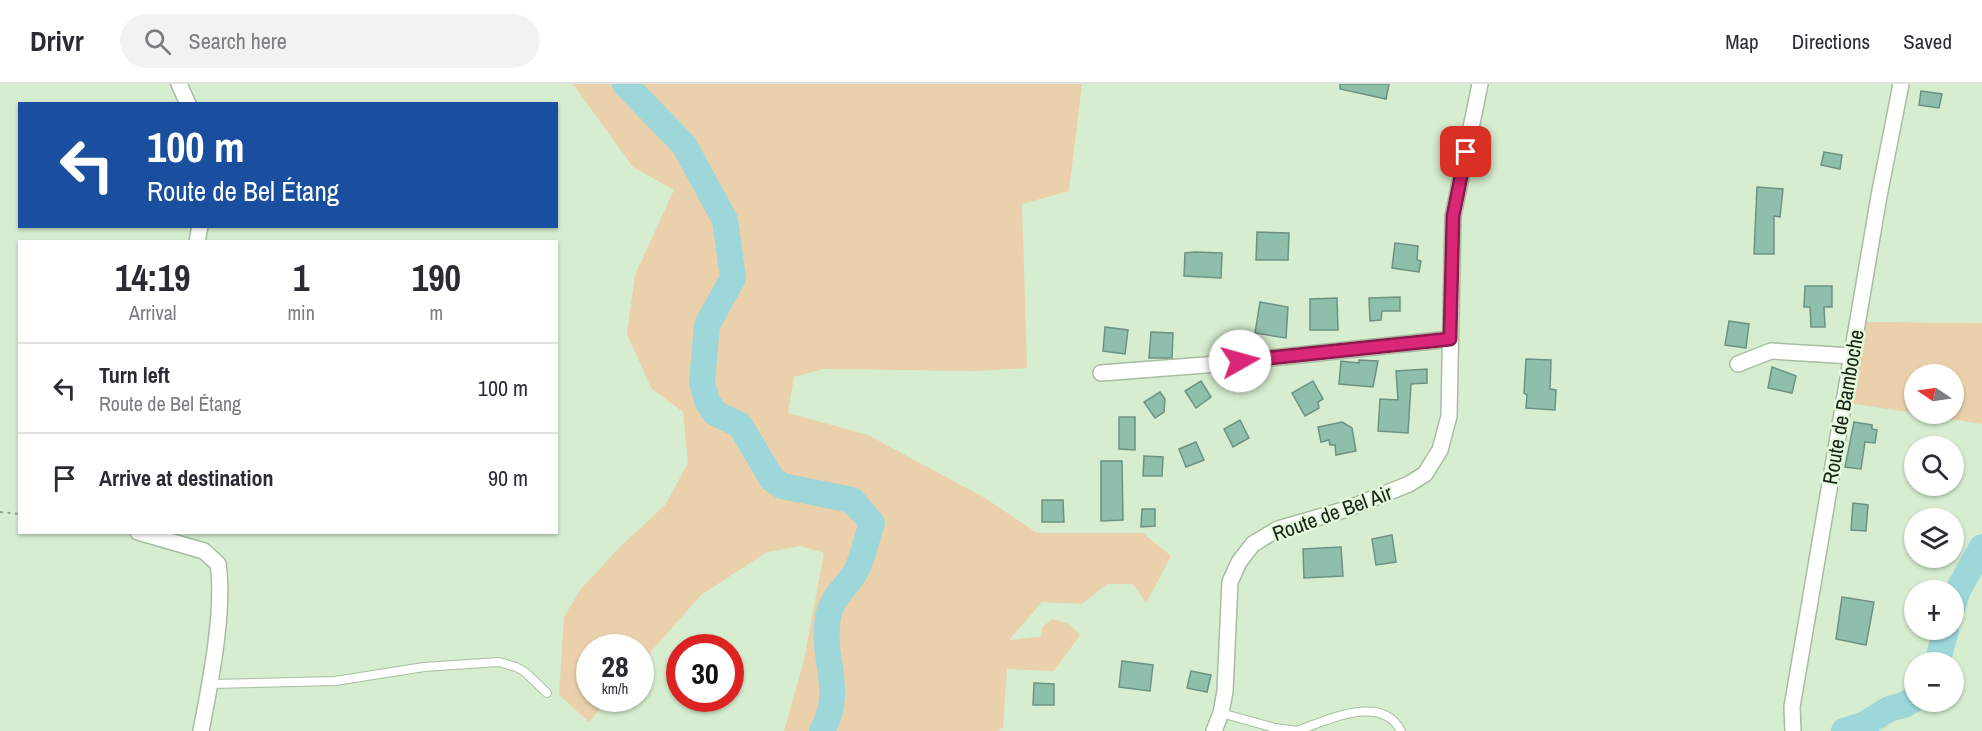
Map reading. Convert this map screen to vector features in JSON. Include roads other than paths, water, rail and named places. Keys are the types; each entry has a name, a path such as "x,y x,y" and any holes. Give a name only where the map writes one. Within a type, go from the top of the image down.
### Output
{"street":[{"path":"179,84 187,102"},
{"path":"1101,373 1205,365 1450,339 1453,216 1480,84"},
{"name":"Route de Bamboche","path":"1793,731 1792,707 1901,84"},
{"name":"Route de Bel Air","path":"1214,731 1221,713 1225,691 1230,582 1239,562 1253,544 1278,529 1347,509 1410,484 1425,474 1440,450 1449,416 1450,339"},
{"path":"1738,364 1771,351 1852,356"},
{"path":"145,534 204,551 218,564 221,583 210,684 201,731"}],"lane":[{"path":"210,684 335,681 424,667 500,662 525,672 547,693"},
{"path":"1221,713 1275,728 1297,731 1340,716 1374,711 1387,714 1397,722 1401,731"}],"waterway":[{"path":"625,84 684,145 725,220 733,278 707,325 702,382 707,401 715,413 740,425 772,479 782,486 852,500 872,523 858,567 836,597 828,618 827,648 832,702 822,731"},
{"path":"1964,580 1982,547"},
{"path":"1940,652 1943,640"},
{"path":"1844,731 1863,725 1889,709 1904,705"}]}
